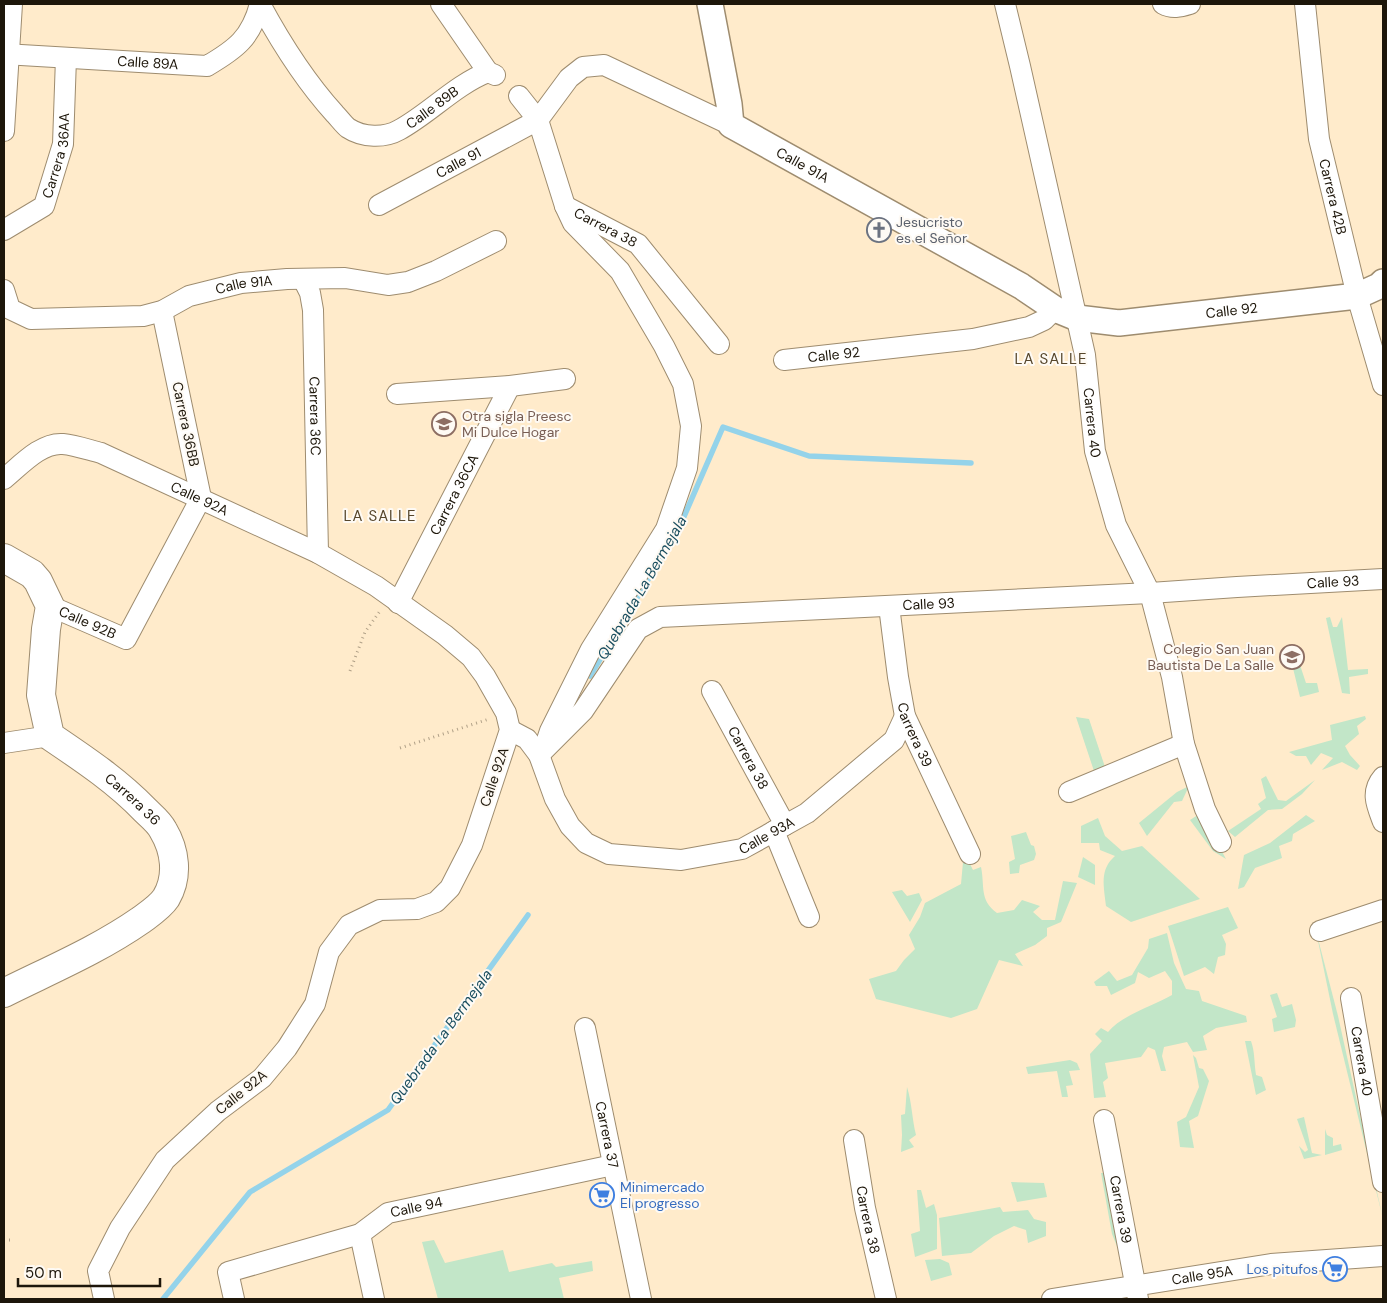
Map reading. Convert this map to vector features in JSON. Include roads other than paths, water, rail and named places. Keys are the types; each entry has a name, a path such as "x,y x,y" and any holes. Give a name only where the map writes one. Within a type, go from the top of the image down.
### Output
{"main road":[{"path":"4,558 32,574 38,581 50,606 46,629 42,695 50,736"},
{"name":"Carrera 36","path":"4,993 117,937 154,911 166,898 172,884 174,868 173,849 162,828 136,801 101,770 50,736"}],"street":[{"path":"4,131 6,54 12,4"},
{"name":"Calle 89A","path":"6,54 207,66 231,52 252,29 260,4"},
{"name":"Calle 89B","path":"260,4 272,26 320,97 348,128 366,135 383,136 399,130 473,78 492,73 449,6"},
{"path":"710,4 729,104 731,125"},
{"name":"Carrera 40","path":"1005,4 1047,190 1066,314 1085,356 1095,452 1116,525 1150,593 1172,678 1184,744 1205,809 1221,842"},
{"path":"1163,4 1170,7 1190,4"},
{"name":"Carrera 42B","path":"1305,4 1319,139 1357,296 1383,385"},
{"name":"Carrera 36AA","path":"4,230 44,206 63,144 66,58"},
{"name":"Calle 91A","path":"538,120 569,78 584,67 604,65 731,125 1021,286 1066,314"},
{"path":"519,96 538,120"},
{"name":"Calle 91","path":"380,205 538,120"},
{"name":"Carrera 38","path":"538,120 565,206 638,244 719,344"},
{"path":"508,722 541,752 591,649 666,529 687,468 691,426 683,384 664,346 620,271 574,223 565,206"},
{"name":"Calle 91A","path":"4,290 10,309 31,319 143,316 162,311 189,296 241,283 287,278 345,278 388,285 408,282 436,271 496,241"},
{"name":"Carrera 36C","path":"303,279 310,293 313,310 318,554"},
{"name":"Calle 92","path":"784,360 973,339 1029,328 1044,320 1066,314 1120,323 1357,296 1379,286 1383,282"},
{"name":"Carrera 36BB","path":"162,311 201,498"},
{"path":"397,394 510,386 565,379"},
{"name":"Carrera 36CA","path":"394,600 510,386"},
{"name":"Calle 92A","path":"4,479 34,454 49,446 62,444 101,453 318,554 376,586 445,635 471,658 485,676 508,722 472,845 450,888 436,902 417,909 380,910 349,925 329,952 315,1004 288,1048 262,1078 218,1111 165,1160 120,1228 98,1271 104,1299"},
{"name":"Calle 92B","path":"50,606 126,639 201,498"},
{"name":"Calle 93","path":"541,752 583,711 638,629 660,617 1150,593 1383,579"},
{"name":"Carrera 39","path":"889,606 905,716 970,854"},
{"name":"Carrera 38","path":"712,691 780,828 809,917"},
{"name":"Calle 93A","path":"541,752 555,799 570,826 586,843 609,854 680,860 742,849 807,813 894,740 905,716"},
{"path":"4,743 50,736"},
{"path":"1069,792 1184,744"},
{"path":"1383,777 1379,781 1374,798 1383,822"},
{"path":"1320,931 1383,910"},
{"name":"Carrera 40","path":"1351,998 1379,1131 1383,1182"},
{"name":"Carrera 37","path":"586,1028 641,1299"},
{"name":"Carrera 39","path":"1104,1120 1137,1292"},
{"name":"Carrera 38","path":"854,1140 865,1208 886,1299"},
{"name":"Calle 94","path":"234,1299 228,1272 360,1234 388,1213 613,1165"},
{"path":"360,1234 374,1299"},
{"name":"Calle 95A","path":"1052,1299 1137,1292 1271,1264 1383,1256"}],"waterway":[{"name":"Quebrada La Bermejala","path":"590,676 679,528 723,427 809,456 971,463"},
{"name":"Quebrada La Bermejala","path":"163,1299 250,1192 388,1110 528,915"}],"place":[{"name":"Jesucristo es el Señor","path":"879,230"},
{"name":"Otra sigla Preesc Mi Dulce Hogar","path":"444,424"},
{"name":"Colegio San Juan Bautista De La Salle","path":"1292,657"},
{"name":"Minimercado El progresso","path":"602,1195"},
{"name":"Los pitufos","path":"1335,1269"}],"district":[{"name":"LA SALLE","path":"1051,359"},
{"name":"LA SALLE","path":"380,516"}]}
